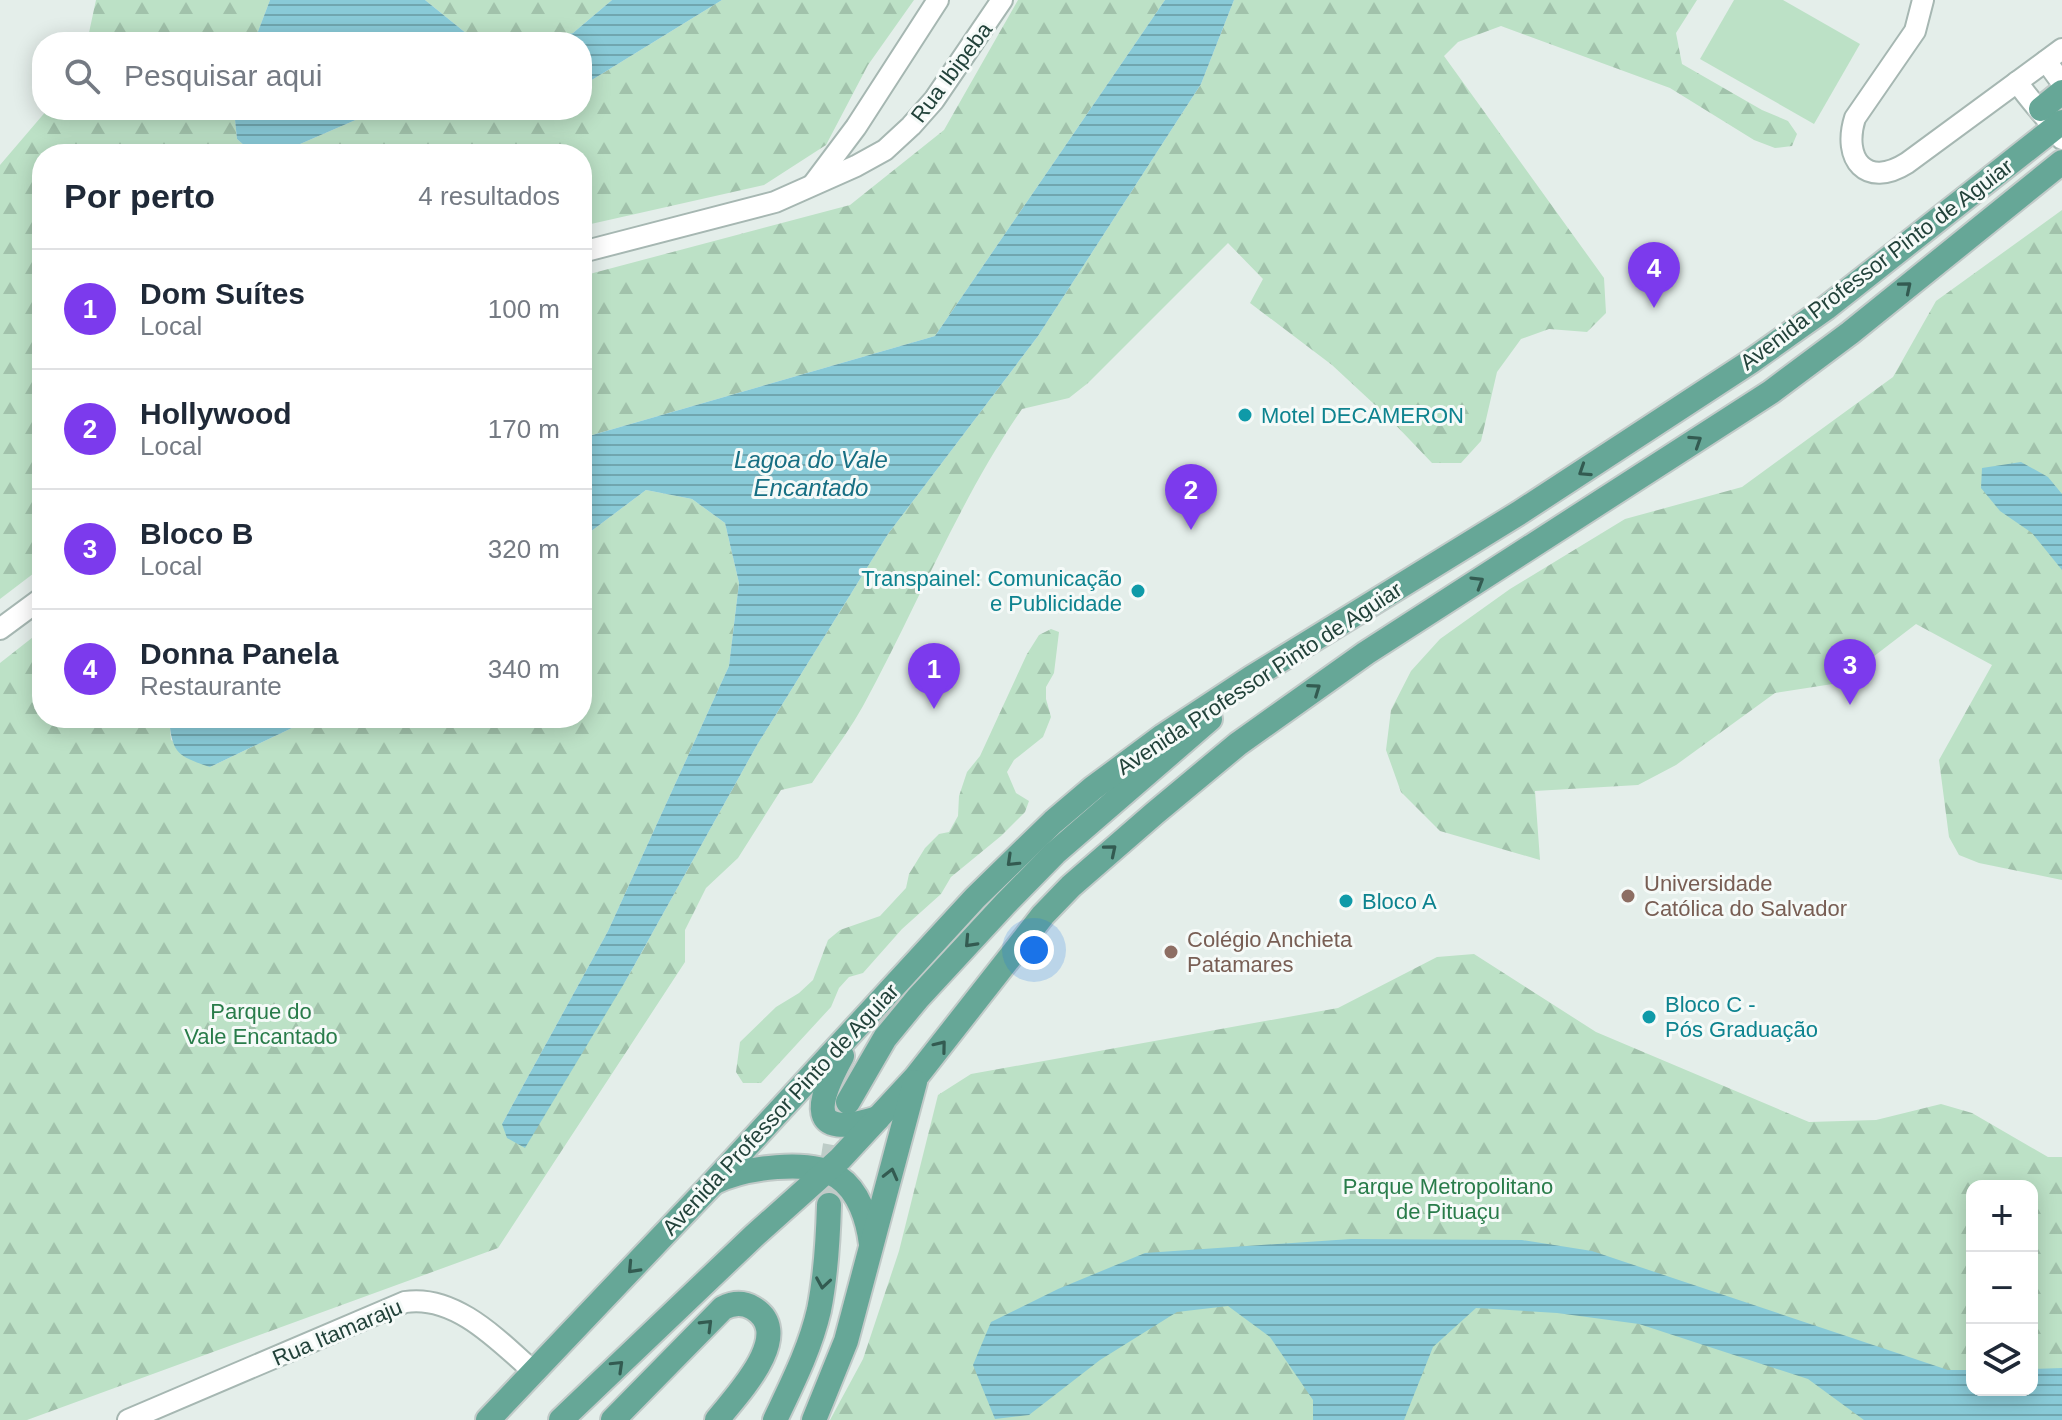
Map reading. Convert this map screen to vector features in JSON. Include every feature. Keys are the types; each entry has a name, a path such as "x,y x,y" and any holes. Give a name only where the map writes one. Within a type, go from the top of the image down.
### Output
{"main road":[{"name":"Avenida Professor Pinto de Aguiar","path":"490,1417 713,1183 975,898 1053,822 1163,736 1251,678 1519,513 1750,362 1850,289 2055,124 2062,92"},
{"name":"Avenida Professor Pinto de Aguiar","path":"561,1420 755,1235 826,1172 879,1117 916,1077 1043,915 1071,886 1238,744 1411,623 1500,569 1771,392 1850,333 2062,162"},
{"path":"848,1102 885,1038 1005,904 1055,853 1209,720 1251,678"},
{"path":"861,1022 828,1082 821,1103 822,1112 827,1119 840,1125 859,1124 879,1117"},
{"path":"814,1420 846,1341 916,1077"},
{"path":"713,1183 730,1175 789,1167 826,1172 838,1177 859,1201 872,1250"},
{"path":"755,1235 771,1205 776,1186 769,1172 759,1169"},
{"path":"775,1420 802,1363 818,1312 827,1261 829,1205"},
{"path":"613,1420 723,1308 744,1305 758,1312 765,1320 768,1343 757,1369 717,1420"}],"street":[{"name":"Rua Ibipeba","path":"811,186 856,127 938,0"},
{"name":"Rua Ibipeba","path":"592,249 775,202 885,150 934,100 1002,0"},
{"path":"1923,0 1915,31 1855,118 1850,134 1850,148 1856,161 1872,171 1885,173 1896,170 2054,55 2062,83"},
{"path":"2017,82 2029,100 2055,124"},
{"path":"0,629 32,605"},
{"name":"Rua Itamaraju","path":"128,1420 405,1302 418,1300 439,1303 466,1317 535,1373"}],"green space":[{"path":"96,0 270,0 258,32 89,32"},
{"path":"425,0 612,0 574,32 465,32"},
{"path":"722,0 914,0 868,65 826,145 764,185 592,224 592,144 300,144 356,120 592,120 592,80"},
{"path":"1018,0 1165,0 935,336 592,435 592,273 850,205 944,130"},
{"name":"Parque do Vale Encantado","path":"1234,0 1697,0 1676,33 1682,64 1762,110 1788,121 1797,134 1792,146 1775,148 1754,140 1670,88 1501,26 1458,42 1444,56 1604,278 1606,313 1587,332 1549,329 1521,339 1497,372 1481,441 1461,463 1432,463 1332,365 1250,303 1263,279 1228,243 1088,383 1069,398 1022,409 958,518 857,716 812,783 781,790 738,858 706,888 685,930 685,962 498,1248 27,1420 0,1420 0,663 32,638 32,728 170,728 171,740 210,767 292,728 592,728 592,530 646,490 692,499 725,523 739,583 729,666 608,931 502,1124 625,982 757,745 888,534 1038,336 1201,84"},
{"path":"1734,0 1783,0 1860,44 1814,124 1700,59"},
{"path":"38,120 235,120 237,139 243,144 32,144 32,575 0,599 0,165"},
{"path":"2062,210 2062,880 1979,863 1959,855 1949,837 1939,760 1992,665 1916,624 1839,683 1775,693 1676,765 1638,785 1535,791 1540,860 1440,831 1401,792 1386,750 1391,710 1411,671 1440,639 1510,589 1625,519 1742,487 1893,377 1936,301"},
{"path":"1051,629 1059,632 1054,673 1046,687 1051,717 1043,737 1014,760 1007,772 1016,793 1029,801 1025,812 951,877 941,894 902,929 863,973 849,977 839,988 831,1007 761,1083 743,1083 736,1072 740,1042 776,1007 813,980 828,940 840,930 880,916 906,888 909,874 925,848 939,834 949,832 958,816 959,796 967,772 980,756 1027,654 1039,635"},
{"name":"Parque Metropolitano de Pituaçu","path":"1474,954 1596,1032 1809,1122 1876,1120 1941,1104 1972,1113 2048,1157 2062,1157 2062,1420 830,1420 863,1359 899,1251 938,1095 971,1074 1338,1008 1437,957"}],"water":[{"path":"270,0 425,0 465,32 258,32"},
{"path":"612,0 722,0 592,80 592,32 574,32"},
{"name":"Lagoa do Vale Encantado","path":"1165,0 1234,0 1201,84 1038,336 888,534 757,745 625,982 525,1148 507,1138 502,1124 608,931 729,666 739,583 725,523 692,499 646,490 592,530 592,435 935,336"},
{"path":"235,120 356,120 300,144 243,144 237,139"},
{"path":"2021,462 2048,477 2062,494 2062,570 2032,533 2000,511 1981,488 1982,468"},
{"path":"170,728 292,728 210,767 184,756 172,739"},
{"path":"1351,1239 1522,1240 1592,1251 1948,1370 1966,1370 1966,1396 2038,1396 2038,1369 2062,1368 2062,1420 1864,1420 1808,1379 1639,1324 1557,1313 1476,1308 1433,1347 1404,1420 1313,1420 1313,1400 1270,1337 1228,1306 1177,1312 1100,1360 1029,1415 995,1419 973,1365 991,1322 1058,1289 1145,1253"}],"tunnel":[{"path":"829,1205 836,1141 847,1104"}],"place":[{"name":"Donna Panela","path":"1654,308"},
{"name":"Motel DECAMERON","path":"1245,415"},
{"name":"Hollywood","path":"1191,530"},
{"name":"Transpainel: Comunicação e Publicidade","path":"1138,591"},
{"name":"Bloco B","path":"1850,705"},
{"name":"Dom Suítes","path":"934,709"},
{"name":"Universidade Católica do Salvador","path":"1628,896"},
{"name":"Bloco A","path":"1346,901"},
{"name":"Colégio Anchieta Patamares","path":"1171,952"},
{"name":"Bloco C - Pós Graduação","path":"1649,1017"}]}
